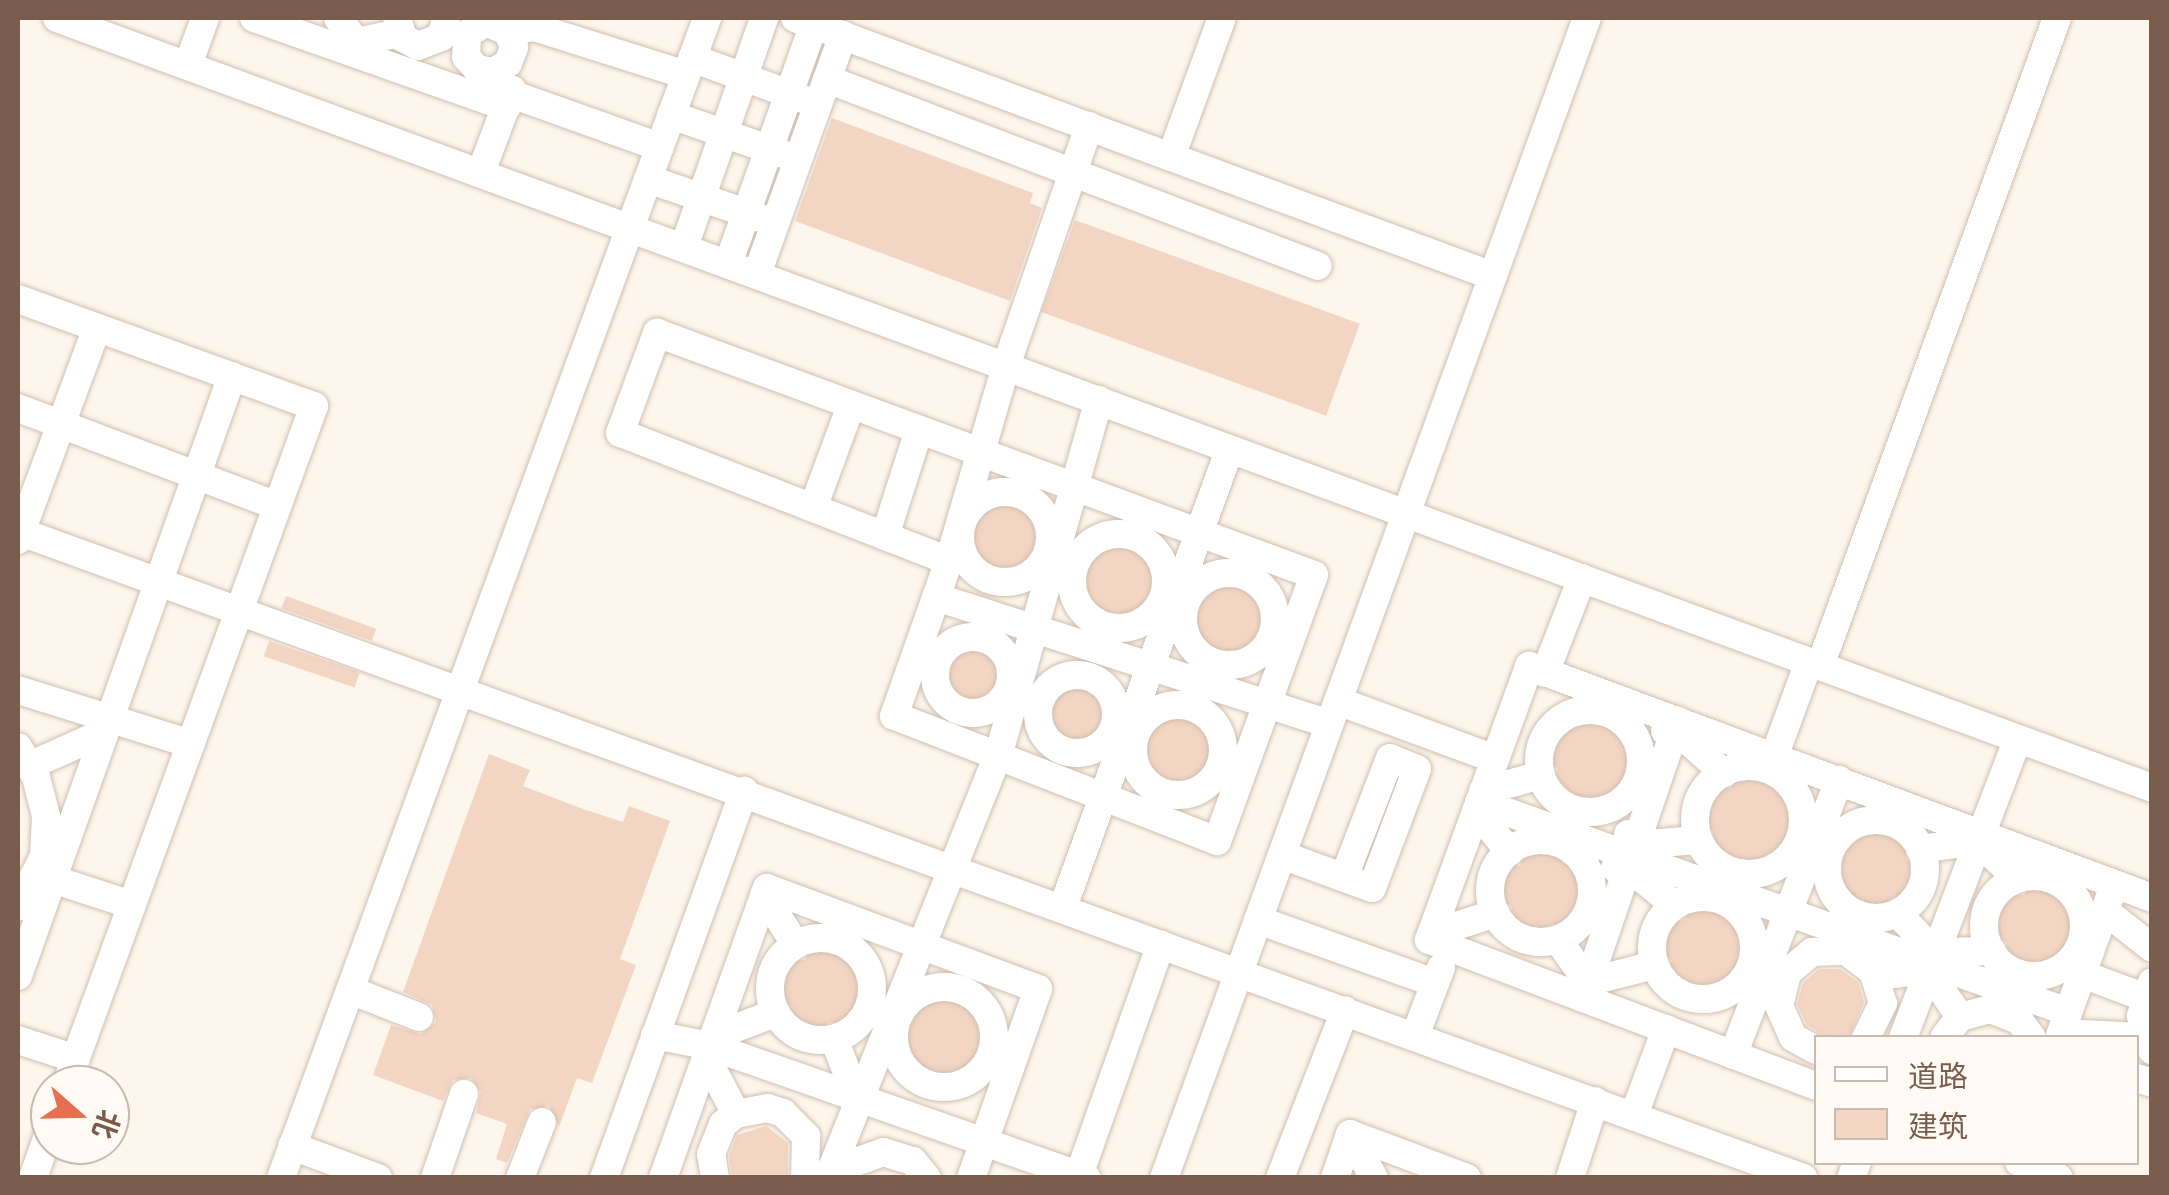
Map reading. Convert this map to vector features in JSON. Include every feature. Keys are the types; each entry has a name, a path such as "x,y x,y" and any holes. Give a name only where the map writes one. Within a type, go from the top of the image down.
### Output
{"street":[{"path":"57,18 2151,787"},
{"path":"188,65 205,18"},
{"path":"254,18 306,23 358,37 470,47 568,27 689,66 744,77 789,94 823,92 1074,172 1318,266"},
{"path":"306,23 337,18 358,37"},
{"path":"281,1178 707,18"},
{"path":"684,247 764,18"},
{"path":"1170,158 1222,18"},
{"path":"1164,1178 1588,18"},
{"path":"1774,757 1814,664 2057,18"},
{"path":"728,264 789,94 804,21 1493,276"},
{"path":"757,274 843,36"},
{"path":"470,47 481,172"},
{"path":"470,47 660,147"},
{"path":"671,115 798,160"},
{"path":"1089,126 1006,366 927,657 894,716 968,720 1101,661 1136,624 1216,575 1252,566"},
{"path":"648,179 776,224"},
{"path":"18,299 314,406 74,1065"},
{"path":"97,328 19,534 461,687 1596,1101 1753,1169 1804,1178"},
{"path":"946,582 1008,580 1063,559 1102,538 1148,535 1196,540 1252,566 1314,575 1282,637 1267,704 1231,769 1217,840 1164,806 1107,786 1061,751 1030,690 984,636 946,582 885,536 620,434 657,333 919,430 979,459 1021,493 1063,559 1140,774 1164,806"},
{"path":"18,976 232,376"},
{"path":"851,1168 857,1102 885,1014 1030,690 1035,625 1063,559 1070,491 1099,400"},
{"path":"813,508 851,405"},
{"path":"18,408 277,506"},
{"path":"885,536 919,430"},
{"path":"1063,907 1230,448"},
{"path":"979,459 1021,493 1070,491"},
{"path":"1070,491 1102,538"},
{"path":"960,524 978,501 1021,493 1070,491 1148,535 1196,540"},
{"path":"1148,535 1211,698 1231,769"},
{"path":"1196,540 1216,575"},
{"path":"1252,566 1270,596 1282,637"},
{"path":"1415,1036 1436,983 1440,941 1457,864 1495,758 1507,726 1582,578"},
{"path":"1008,580 1035,625 1101,661 1151,667 1211,698 1267,704"},
{"path":"984,636 1008,580"},
{"path":"1270,596 1310,586"},
{"path":"927,657 984,636 1035,625 1076,601"},
{"path":"1136,624 1162,709"},
{"path":"984,636 1035,625"},
{"path":"1211,698 1248,662 1282,637"},
{"path":"1101,661 1151,667 1188,642"},
{"path":"927,657 940,693 1001,748 1061,751 1125,733 1162,709 1211,698 1334,713 1495,758"},
{"path":"1248,662 1267,704"},
{"path":"1537,670 1612,706 1774,757 1896,813 1978,836 2110,896 2152,948"},
{"path":"1537,670 1572,714"},
{"path":"18,690 107,726 190,744"},
{"path":"896,710 940,693"},
{"path":"1601,909 1588,871 1541,775 1543,742 1572,714 1612,706"},
{"path":"1612,706 1634,735 1645,785"},
{"path":"968,720 1001,748 1061,751 1107,786"},
{"path":"1634,735 1676,725"},
{"path":"1676,725 1724,773"},
{"path":"1585,990 1601,909 1631,856 1645,785 1676,725"},
{"path":"18,907 44,856 46,816 23,756 107,726"},
{"path":"1507,726 1543,742"},
{"path":"1814,1049 1784,1023 1748,924 1698,840 1696,804 1724,773 1768,770 1794,791 1831,891 1876,976 1883,1004 1872,1029 1914,1034 1931,962 2018,739"},
{"path":"1164,806 1197,792 1231,769"},
{"path":"1107,786 1140,774"},
{"path":"1480,801 1541,775"},
{"path":"1645,785 1696,804"},
{"path":"1585,990 1546,940 1511,932 1496,913 1493,878 1510,852 1612,808 1645,785"},
{"path":"1794,791 1837,786"},
{"path":"1837,786 1862,822"},
{"path":"1736,1048 1837,786"},
{"path":"604,1178 744,790"},
{"path":"1197,792 1221,830"},
{"path":"1480,801 1566,828 1631,856 1724,886 2012,992 2063,1027 2093,1035"},
{"path":"1480,801 1510,852"},
{"path":"1612,808 1631,856 1675,905"},
{"path":"1736,1048 1702,997 1672,990 1654,965 1656,926 1675,905 1766,871 1862,822 1896,813"},
{"path":"1634,1116 1671,1031 1702,997 1765,977 1898,914 1922,885 1920,849 1896,813"},
{"path":"1920,849 1978,836"},
{"path":"1978,836 2018,879"},
{"path":"1588,871 1698,840"},
{"path":"1282,855 1344,878"},
{"path":"1457,864 1493,878"},
{"path":"1766,871 1812,952"},
{"path":"2031,1035 1984,930 1988,909 2018,879 2050,878 2076,898 2084,929 2070,972 2063,1027"},
{"path":"52,879 132,904"},
{"path":"1922,885 1988,909"},
{"path":"663,1178 767,888 846,931 918,946 974,988 1002,1058"},
{"path":"1748,924 1831,891"},
{"path":"764,895 796,945"},
{"path":"2070,972 2110,896"},
{"path":"2076,898 2152,898"},
{"path":"1522,975 1546,940 1601,909 1656,926"},
{"path":"1440,941 1496,913"},
{"path":"1898,914 1931,962 1952,1027 2012,992 2070,972 2148,990 2149,1050"},
{"path":"1258,920 1436,983"},
{"path":"846,931 796,945 774,972 776,1013 806,1038 834,1038 931,988 1036,993"},
{"path":"846,931 866,965 904,1066 929,1084 965,1082 1002,1058"},
{"path":"1440,941 1522,975 1585,990 1671,1031 1736,1048 1810,1084 1814,1057"},
{"path":"655,1035 710,1047 857,1102 984,1140 1082,1177 1161,944"},
{"path":"866,965 918,946"},
{"path":"918,946 931,988"},
{"path":"1876,976 1992,951"},
{"path":"740,961 774,972"},
{"path":"1585,990 1654,965"},
{"path":"974,988 1036,993"},
{"path":"350,990 419,1017"},
{"path":"971,1178 984,1140 1002,1058 1036,993"},
{"path":"1280,1178 1345,1010"},
{"path":"710,1047 776,1013"},
{"path":"1736,1048 1784,1023"},
{"path":"2035,1035 2063,1027"},
{"path":"779,1111 806,1038"},
{"path":"834,1038 857,1102"},
{"path":"18,1040 59,1065"},
{"path":"710,1047 736,1114"},
{"path":"806,1136 904,1066"},
{"path":"965,1082 984,1140"},
{"path":"905,1157 920,1121 929,1084"},
{"path":"435,1178 464,1094"},
{"path":"1570,1178 1596,1101"},
{"path":"812,1177 857,1102"},
{"path":"716,1178 713,1142 736,1114 779,1111 806,1136 812,1177"},
{"path":"520,1178 542,1122"},
{"path":"680,1129 713,1142"},
{"path":"1336,1178 1350,1134"},
{"path":"1350,1134 1374,1178"},
{"path":"1350,1134 1467,1178"},
{"path":"851,1168 883,1152 905,1157 930,1178 984,1140"},
{"path":"292,1146 378,1178"},
{"path":"2026,1165 2059,1178"}],"building":[{"path":"832,118 1033,193 1030,203 1042,208 1010,301 795,221"},
{"path":"1075,220 1360,324 1326,416 1041,312"},
{"path":"1007,499 1035,510 1046,538 1035,566 1007,577 979,566 968,538 979,510"},
{"path":"1119,538 1142,545 1154,557 1161,580 1154,603 1142,615 1119,622 1096,615 1084,603 1077,580 1084,557 1096,545"},
{"path":"1222,577 1238,577 1264,595 1271,618 1268,634 1259,647 1238,659 1222,659 1196,641 1189,626 1189,610 1207,584"},
{"path":"286,596 376,629 372,641 282,608"},
{"path":"269,641 360,672 355,687 264,656"},
{"path":"972,641 985,643 996,651 1004,662 1004,688 996,699 985,707 972,709 959,707 948,699 940,688 938,675 940,662 948,651 959,643"},
{"path":"1077,679 1102,689 1112,714 1102,739 1077,749 1052,739 1042,714 1052,689"},
{"path":"1179,710 1195,713 1208,722 1217,735 1217,767 1208,780 1195,789 1179,792 1163,789 1150,780 1141,767 1138,751 1141,735 1150,722 1163,713"},
{"path":"1588,715 1622,727 1637,759 1624,793 1592,808 1558,796 1553,788 1558,769 1544,758 1556,730"},
{"path":"489,754 530,770 523,786 583,809 623,822 629,806 670,821 620,959 636,965 592,1083 577,1078 559,1127 549,1106 530,1109 507,1163 496,1159 507,1124 476,1113 481,1092 471,1078 453,1080 443,1101 373,1075 391,1025 421,1034 436,1022 432,1005 403,992"},
{"path":"1741,773 1780,784 1796,816 1792,848 1751,868 1714,855 1713,831 1699,823 1711,787 1730,789"},
{"path":"1874,823 1907,836 1906,859 1922,868 1910,901 1893,897 1877,916 1844,904 1829,872 1841,838"},
{"path":"1540,844 1573,856 1588,889 1576,922 1549,925 1541,937 1510,925 1512,907 1495,893 1502,867 1520,866 1527,847"},
{"path":"2035,880 2066,892 2080,924 2068,958 2036,973 2005,962 2007,943 1988,928 2000,895 2024,895"},
{"path":"1699,902 1732,914 1748,947 1735,980 1703,995 1670,983 1671,960 1655,948 1666,919 1682,921"},
{"path":"813,943 851,954 865,982 864,1006 848,1025 829,1022 817,1034 789,1023 791,1006 775,996 785,958 805,960"},
{"path":"1819,969 1840,969 1858,982 1864,1002 1850,1035 1823,1035 1807,1025 1797,1004 1803,983"},
{"path":"946,992 978,1005 991,1037 978,1069 946,1082 914,1069 901,1037 914,1005"},
{"path":"766,1126 788,1143 788,1178 732,1178 729,1156 737,1135"}]}
